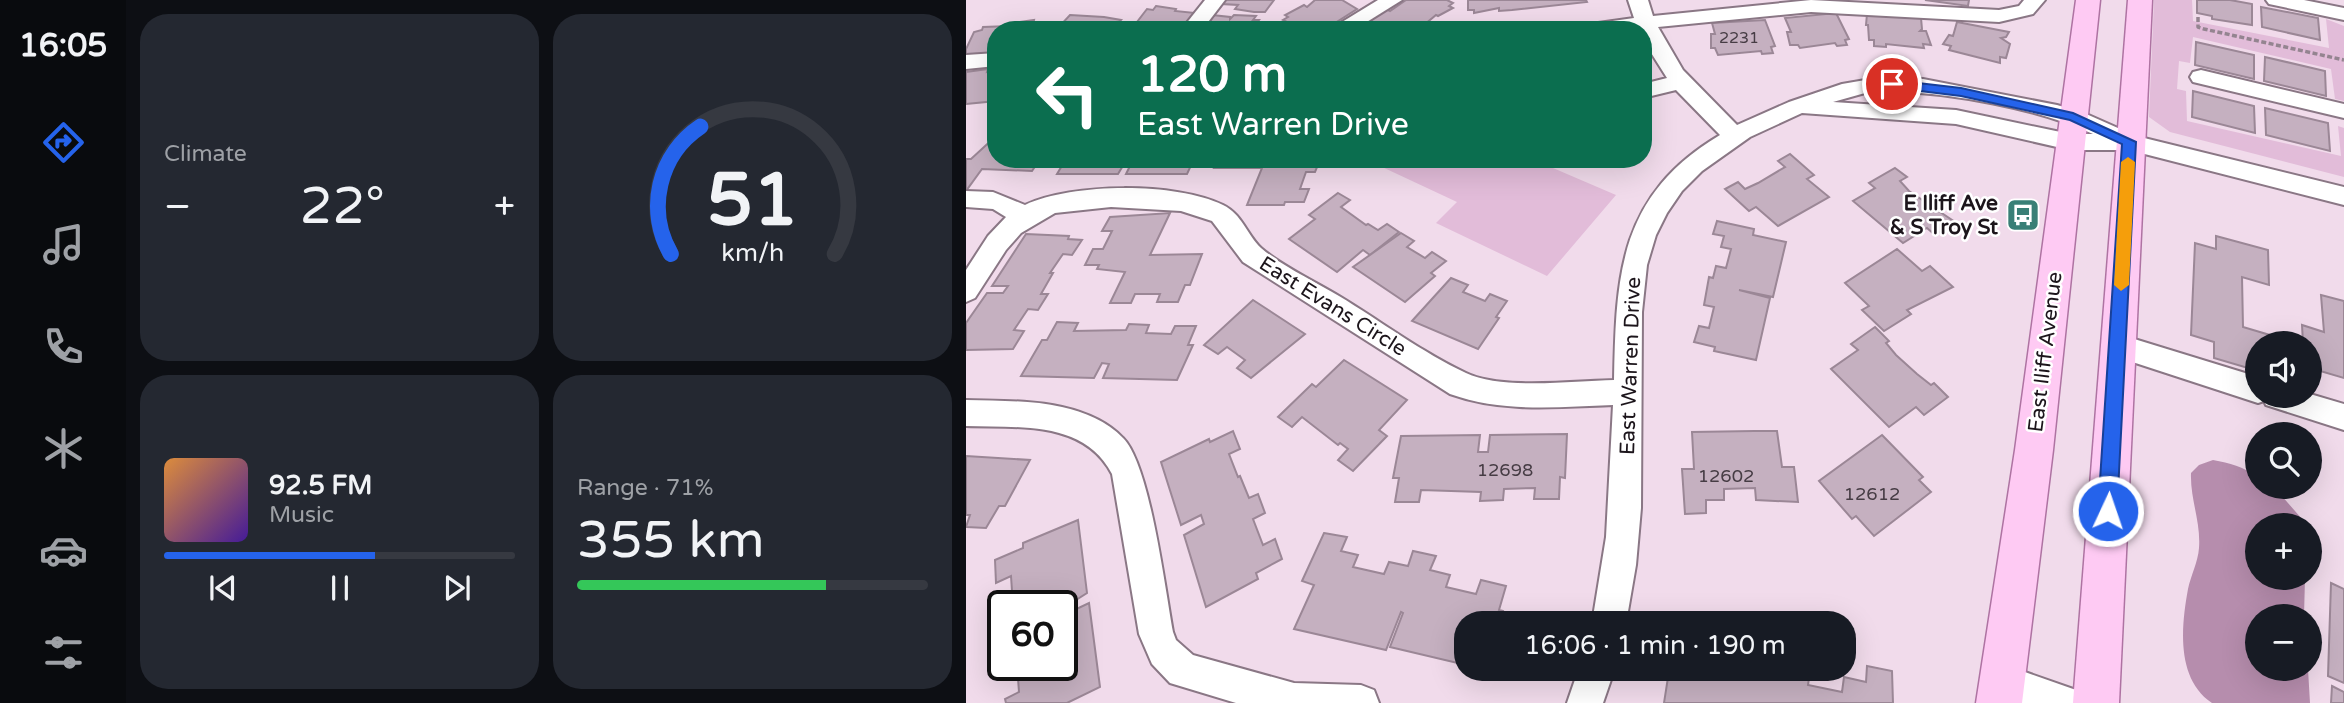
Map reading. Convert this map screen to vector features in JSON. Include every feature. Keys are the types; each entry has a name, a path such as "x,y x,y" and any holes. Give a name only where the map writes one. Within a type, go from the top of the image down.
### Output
{"main road":[{"name":"East Iliff Avenue","path":"2000,692 2034,450 2088,0"},
{"path":"2095,703 2140,0"}],"street":[{"path":"1198,21 1215,0"},
{"path":"1355,21 1392,0"},
{"path":"1638,0 1644,21"},
{"path":"1652,23 1758,5 1856,6 1999,16 2025,10 2035,0"},
{"path":"2276,0 2344,14"},
{"path":"1652,38 1666,66 1679,82 1734,135"},
{"path":"966,62 987,60"},
{"path":"2201,77 2344,111"},
{"path":"1652,89 1679,82"},
{"name":"East Warren Drive","path":"1612,611 1626,522 1630,283 1645,230 1661,201 1685,172 1734,135 1756,123 1800,106 1956,117 2072,130 2344,196"},
{"path":"969,199 995,199 1004,202 1024,218"},
{"name":"East Evans Circle","path":"966,291 1007,232 1024,218 1056,203 1076,199 1171,200 1194,203 1216,212 1232,225 1252,255 1460,385 1482,392 1507,394 1628,392"},
{"path":"2118,346 2245,386"},
{"path":"2315,408 2344,417"},
{"path":"966,412 1067,421 1091,430 1113,448 1127,471 1156,634 1164,652 1183,670 1294,701 1361,703"},
{"path":"1585,703 1593,681"},
{"path":"2000,692 2063,703"}],"path":[{"path":"2198,17 2198,27 2204,29 2344,60"}],"shaded area":[{"path":"2154,0 2192,0 2193,21 2329,48 2326,19 2344,26 2344,101 2335,99 2331,69 2193,37 2190,63 2179,61 2177,89 2186,91 2187,121 2341,156 2338,126 2344,128 2344,177 2170,132 2149,117"},
{"path":"1384,168 1553,168 1616,195 1547,276 1436,223 1457,202"},
{"path":"2213,460 2245,470 2245,499 2284,499 2297,513 2245,513 2245,590 2305,590 2304,604 2245,604 2245,681 2309,681 2310,703 2212,703 2200,693 2192,680 2184,651 2183,635 2188,589 2199,548 2191,473 2199,465"}],"building":[{"path":"1225,0 1274,0 1265,12 1254,12 1235,9 1238,5 1222,4"},
{"path":"1315,0 1342,0 1357,9 1338,21 1283,20 1288,17 1285,15 1304,5 1307,7"},
{"path":"1406,0 1447,0 1453,3 1449,6 1453,8 1429,21 1366,20 1386,9 1390,11"},
{"path":"1468,0 1587,2 1499,11 1499,8 1474,13 1474,10 1468,10"},
{"path":"1925,0 1969,0 1968,6"},
{"path":"2197,0 2230,0 2252,4 2252,25 2212,19 2212,16 2197,13"},
{"path":"1156,6 1195,13 1187,21 1138,21 1147,9 1153,10"},
{"path":"2261,7 2318,18 2320,40 2262,27"},
{"path":"1836,13 1849,39 1845,40 1847,45 1837,46 1835,43 1800,48 1798,45 1790,45 1787,32 1791,32 1785,18"},
{"path":"1867,14 1921,18 1920,31 1926,31 1931,45 1923,44 1924,48 1886,44 1886,47 1874,46 1874,40 1869,40"},
{"path":"1070,15 1121,20 1120,21 1064,21"},
{"path":"1212,15 1230,19 1234,15 1256,16 1253,20 1259,20 1258,21 1208,21"},
{"path":"1765,20 1775,46 1771,47 1773,53 1762,54 1761,51 1718,55 1715,48 1711,48 1711,34 1715,34 1712,23"},
{"path":"1957,22 2009,32 2006,37 2001,38 2010,44 2006,58 2000,57 2000,63 1949,50 1951,46 1943,44 1949,35 1953,36"},
{"path":"987,27 987,54 966,56 966,49 974,32 982,30"},
{"path":"2196,42 2254,55 2254,79 2195,65"},
{"path":"2265,57 2325,71 2326,96 2264,81"},
{"path":"987,69 987,102 966,104 966,72"},
{"path":"2193,91 2254,106 2255,133 2192,117"},
{"path":"2265,108 2328,123 2330,151 2266,135"},
{"path":"987,144 987,168 1034,168 1032,171 982,169 966,191 966,159 971,159"},
{"path":"1790,154 1814,175 1807,179 1829,197 1778,226 1756,207 1749,211 1725,189 1738,182 1745,189 1758,183 1785,167 1778,161"},
{"path":"1061,168 1122,168 1118,174 1057,174"},
{"path":"1129,168 1190,168 1187,174 1126,174"},
{"path":"1262,168 1317,168 1315,172 1306,172 1300,189 1309,189 1304,202 1247,205"},
{"path":"1895,168 1907,177 1900,181 1909,191 1955,222 1935,235 1927,228 1903,243 1853,201 1875,188 1869,183"},
{"path":"1338,193 1350,200 1341,207 1366,225 1378,230 1387,224 1399,232 1370,255 1363,250 1337,272 1289,239 1315,219 1309,215"},
{"path":"1170,213 1150,255 1202,254 1190,285 1185,285 1178,302 1157,302 1160,294 1135,294 1131,303 1110,303 1125,272 1097,269 1099,265 1085,265 1093,249 1103,249 1112,231 1102,231 1110,217"},
{"path":"1717,221 1754,229 1753,235 1786,242 1773,297 1739,290 1770,298 1756,360 1714,351 1715,347 1694,342 1699,326 1709,328 1714,307 1704,305 1709,277 1713,278 1716,266 1726,268 1731,249 1721,247 1724,236 1713,234"},
{"path":"1401,233 1414,241 1407,247 1425,258 1432,252 1446,261 1431,273 1435,276 1405,302 1353,267"},
{"path":"1026,234 1069,236 1068,239 1082,240 1072,255 1063,254 1050,273 1053,273 1041,294 1048,294 1038,310 1028,309 1014,330 1024,331 1013,349 966,350 966,323 987,293 1003,293 1008,286 992,286"},
{"path":"2216,236 2268,250 2269,285 2242,277 2243,327 2256,331 2245,331 2245,367 2214,358 2214,342 2191,335 2195,243 2216,249"},
{"path":"1897,249 1922,271 1930,266 1953,287 1907,310 1911,314 1884,331 1862,310 1869,306 1845,283"},
{"path":"1451,278 1468,285 1463,292 1485,301 1490,294 1507,301 1478,349 1412,321"},
{"path":"2321,295 2344,301 2344,378 2322,372 2324,332"},
{"path":"1253,300 1305,334 1251,378 1237,368 1245,360 1227,347 1218,354 1204,345"},
{"path":"1057,322 1078,323 1074,331 1126,330 1129,324 1149,325 1146,333 1171,334 1175,326 1196,326 1188,345 1193,345 1177,380 1103,378 1109,364 1102,363 1094,378 1021,376 1042,340 1047,340"},
{"path":"2302,325 2321,331 2302,331"},
{"path":"1875,327 1889,341 1886,343 1896,355 1948,397 1924,415 1916,407 1889,427 1831,369 1858,350 1851,344"},
{"path":"1344,360 1407,400 1379,430 1387,436 1353,471 1338,460 1348,449 1340,443 1338,445 1302,417 1292,427 1278,417 1312,384 1316,387"},
{"path":"1233,431 1240,449 1229,454 1249,498 1258,494 1265,513 1253,519 1263,545 1275,539 1282,559 1256,573 1258,579 1206,607 1184,535 1204,524 1201,515 1181,525 1161,462 1209,439 1210,442"},
{"path":"1777,431 1782,467 1794,467 1798,502 1756,500 1755,488 1724,489 1724,500 1706,500 1706,513 1685,514 1682,469 1694,469 1692,432"},
{"path":"1567,434 1565,478 1560,477 1559,499 1534,499 1535,488 1504,489 1503,500 1480,501 1481,492 1421,490 1419,502 1395,502 1399,478 1393,478 1401,436 1480,435 1478,452 1488,452 1490,435"},
{"path":"1882,435 1923,477 1919,480 1931,492 1874,536 1856,516 1852,519 1819,481"},
{"path":"966,456 1030,460 1005,506 999,506 986,528 966,527 970,515 966,515"},
{"path":"1078,520 1087,593 1078,599 1078,590 1012,590 1011,576 996,583 995,560 1023,548 1023,543"},
{"path":"1324,533 1347,537 1341,551 1358,555 1353,567 1384,574 1389,562 1408,566 1413,551 1436,556 1430,570 1450,575 1446,587 1476,594 1481,580 1506,586 1499,610 1503,611 1454,611 1454,662 1390,647 1403,613 1401,612 1386,650 1294,629 1314,585 1302,581"},
{"path":"2331,583 2344,589 2344,683 2328,676"},
{"path":"1089,603 1100,687 1067,703 1006,703 1005,699 1019,692 1018,681 1078,681 1078,608"},
{"path":"1867,666 1892,671 1893,703 1664,703 1667,681 1809,681 1808,685 1842,692 1843,681 1866,682"},
{"path":"2332,686 2344,692 2344,703 2331,703"}],"slow traffic":[{"path":"2121,285 2128,162"}],"place":[{"name":"E Iliff Ave & S Troy St","path":"2023,215"}],"route":[{"path":"1892,84 1961,92 2073,117 2129,142 2108,511"}]}
